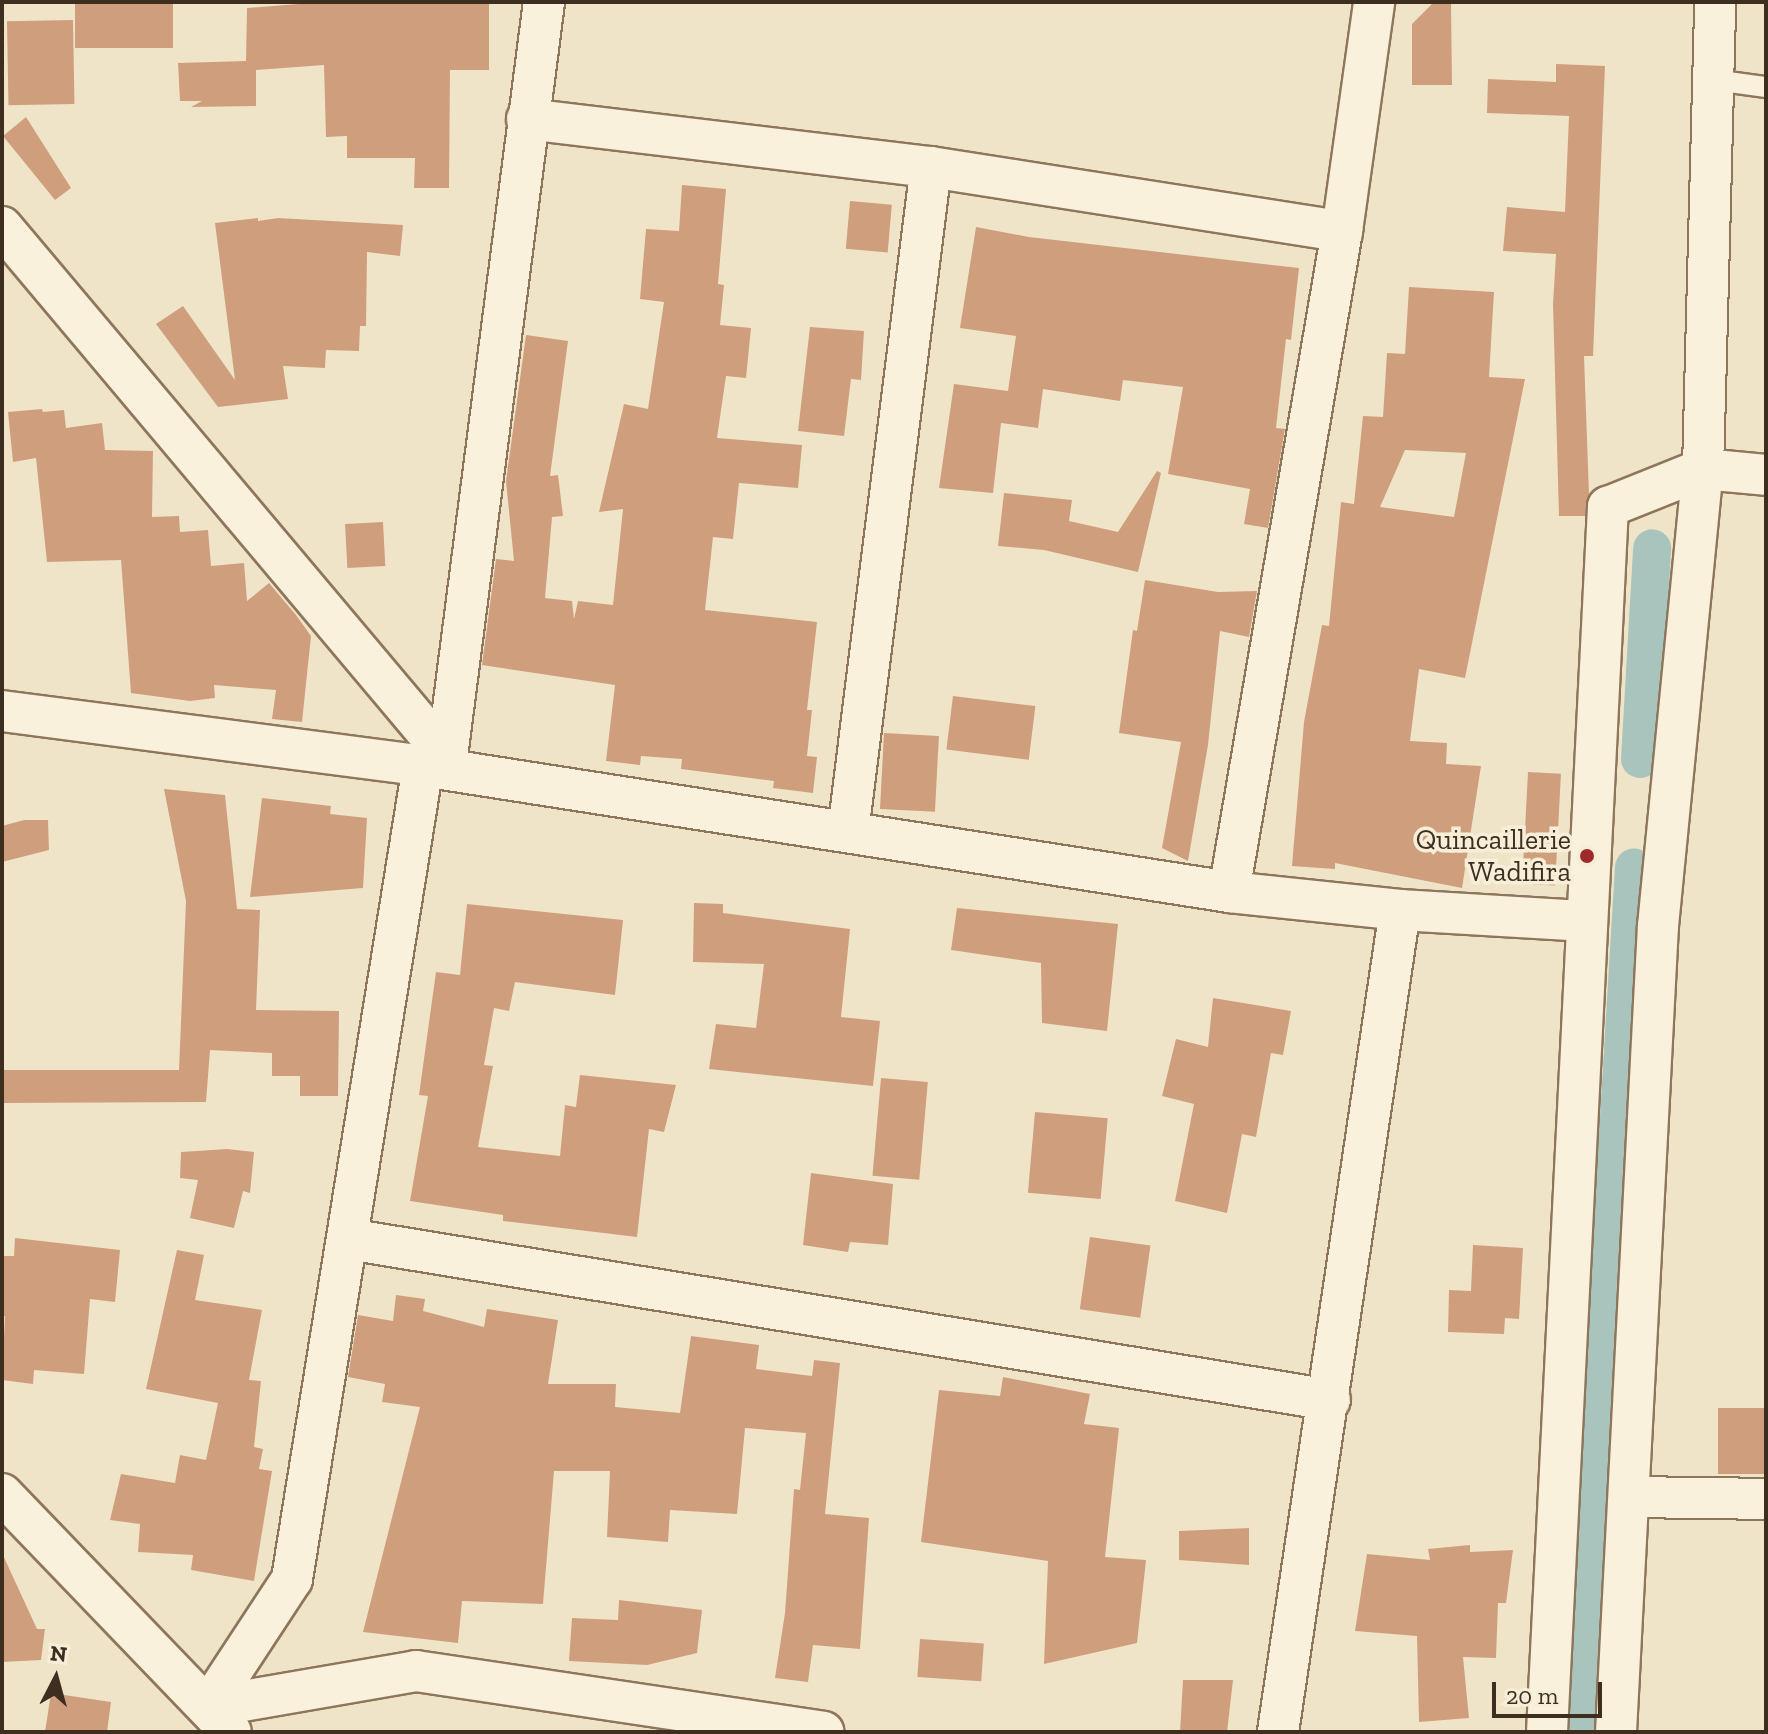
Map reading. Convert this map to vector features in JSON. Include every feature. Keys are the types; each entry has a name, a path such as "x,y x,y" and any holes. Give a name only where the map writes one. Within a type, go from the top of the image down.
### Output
{"street":[{"path":"220,1720 292,1579 348,1239 435,761 544,2"},
{"path":"1229,892 1342,231 1374,2"},
{"path":"1616,1732 1658,926 1703,469 1715,2"},
{"path":"527,119 931,167 1342,231"},
{"path":"848,832 931,167"},
{"path":"2,227 435,761"},
{"path":"1547,1732 1608,507 1703,469 1766,475"},
{"path":"2,711 435,761 848,832 1229,892 1400,910 1587,921"},
{"path":"1278,1732 1330,1400 1400,910"},
{"path":"348,1239 1330,1400"},
{"path":"2,1494 220,1720"},
{"path":"1630,1497 1766,1499"},
{"path":"220,1720 416,1671 823,1732"}],"lane":[{"path":"1714,80 1766,87"}],"building":[{"path":"75,2 173,2 173,48 75,48"},
{"path":"324,2 489,2 489,70 450,70 449,188 414,188 415,158 347,158 347,136 326,137 324,65 256,70 256,106 191,107 202,101 180,101 178,63 246,61 247,8"},
{"path":"1434,2 1451,2 1452,85 1412,85 1412,24"},
{"path":"73,20 74,104 8,105 7,21"},
{"path":"1556,64 1605,66 1593,356 1584,356 1589,494 1585,516 1559,516 1553,304 1556,254 1503,251 1507,207 1565,212 1569,116 1487,113 1488,79 1556,82"},
{"path":"26,117 71,188 55,200 3,136"},
{"path":"682,185 726,189 718,284 724,285 720,325 751,328 746,378 726,376 717,438 802,445 798,488 739,483 733,539 713,537 705,610 817,622 807,710 812,710 807,756 817,757 813,793 773,788 774,781 681,769 682,759 641,756 640,765 606,761 615,685 482,665 496,559 514,561 506,481 526,335 568,341 550,476 558,475 563,516 552,517 545,598 572,601 574,619 578,601 613,605 623,509 599,512 624,404 648,409 664,302 640,299 646,229 679,231"},
{"path":"850,201 892,205 888,252 846,249"},
{"path":"258,218 258,221 278,218 403,225 400,256 367,252 366,326 360,326 359,351 326,350 325,368 283,366 288,399 218,407 156,324 183,306 235,380 215,223"},
{"path":"976,227 1029,237 1299,268 1291,340 1286,339 1276,428 1285,429 1268,528 1244,524 1250,489 1168,474 1183,387 1123,380 1120,401 1043,389 1038,428 1001,423 993,493 939,488 954,384 1008,391 1016,336 960,328"},
{"path":"1409,287 1494,292 1489,377 1525,379 1465,678 1419,669 1410,741 1447,743 1446,764 1481,766 1462,888 1335,863 1335,869 1292,866 1304,722 1322,625 1329,626 1341,502 1354,504 1363,416 1383,417 1387,353 1405,354","holes":["1405,450 1466,453 1454,517 1380,507"]},
{"path":"810,327 864,331 861,380 851,379 844,436 798,431"},
{"path":"42,409 43,412 64,410 66,428 102,423 105,450 153,451 152,517 179,516 180,532 208,530 211,566 244,563 247,601 269,583 296,615 311,636 302,722 272,719 276,690 214,685 215,698 190,701 131,693 121,560 47,562 36,458 13,462 8,412"},
{"path":"1157,471 1161,473 1138,572 1044,550 998,546 1004,493 1072,500 1069,521 1118,532"},
{"path":"383,522 385,566 347,568 345,524"},
{"path":"1145,580 1218,592 1257,591 1249,637 1220,631 1208,745 1188,861 1162,848 1181,742 1119,733 1133,630 1137,631"},
{"path":"953,696 1035,706 1029,760 946,750"},
{"path":"884,733 939,736 935,812 880,809"},
{"path":"1528,772 1561,774 1555,886 1522,884"},
{"path":"164,789 225,795 237,909 260,910 256,1010 339,1011 338,1096 300,1096 300,1076 272,1076 272,1053 210,1050 206,1102 2,1103 2,1070 179,1070 186,901"},
{"path":"262,798 331,806 330,814 367,818 363,888 250,897"},
{"path":"24,820 48,820 49,850 2,862 2,826"},
{"path":"694,903 723,904 723,913 850,929 841,1017 880,1021 873,1086 709,1069 716,1024 756,1028 764,964 693,962"},
{"path":"467,904 623,920 615,995 515,982 509,1011 494,1008 484,1065 493,1066 478,1147 560,1156 565,1105 576,1107 580,1075 676,1085 664,1132 649,1129 637,1237 503,1221 503,1215 410,1201 428,1096 419,1095 436,972 460,975"},
{"path":"957,908 1118,924 1107,1031 1042,1023 1041,963 951,950"},
{"path":"1213,998 1291,1011 1283,1055 1271,1053 1256,1137 1242,1134 1227,1213 1175,1201 1194,1104 1162,1096 1176,1039 1208,1047"},
{"path":"881,1078 928,1082 919,1180 872,1176"},
{"path":"1035,1112 1108,1118 1101,1199 1028,1193"},
{"path":"227,1149 254,1152 250,1193 243,1191 234,1228 190,1218 198,1180 180,1178 181,1152"},
{"path":"811,1173 893,1184 888,1245 850,1242 848,1252 803,1245"},
{"path":"1090,1237 1150,1245 1140,1318 1080,1309"},
{"path":"15,1238 120,1250 115,1302 90,1299 84,1374 34,1370 33,1384 2,1380 5,1316 2,1316 2,1256 14,1256"},
{"path":"1473,1245 1523,1248 1519,1319 1505,1318 1504,1334 1448,1332 1449,1290 1471,1291"},
{"path":"177,1250 204,1255 195,1300 262,1310 249,1380 261,1381 254,1447 263,1449 259,1469 272,1471 254,1581 191,1570 193,1555 138,1552 140,1524 110,1520 121,1474 175,1483 180,1455 206,1460 218,1403 146,1389"},
{"path":"396,1295 425,1299 423,1311 484,1327 487,1309 558,1320 548,1384 616,1384 615,1407 680,1413 691,1336 759,1345 756,1369 812,1376 814,1360 840,1363 825,1514 869,1518 860,1649 813,1645 808,1682 775,1678 785,1613 794,1489 800,1490 806,1433 745,1428 737,1514 670,1510 668,1542 607,1537 610,1471 554,1471 543,1604 462,1601 458,1643 363,1632 420,1407 382,1402 385,1384 348,1377 358,1315 393,1321"},
{"path":"1003,1377 1090,1394 1084,1424 1119,1428 1105,1557 1146,1560 1137,1643 1044,1664 1048,1561 921,1542 939,1390 1000,1396"},
{"path":"1718,1408 1766,1408 1766,1474 1718,1474"},
{"path":"1249,1528 1249,1565 1179,1560 1179,1531"},
{"path":"1470,1545 1470,1552 1513,1550 1506,1603 1498,1603 1496,1658 1463,1657 1469,1718 1419,1722 1417,1636 1355,1631 1367,1554 1430,1560 1428,1549"},
{"path":"2,1553 37,1629 45,1629 41,1660 2,1662"},
{"path":"619,1600 702,1610 697,1653 647,1665 569,1661 572,1618 618,1620"},
{"path":"920,1639 984,1643 981,1681 917,1677"},
{"path":"1183,1680 1233,1680 1227,1732 1180,1732"},
{"path":"51,1693 111,1702 107,1732 45,1732"}],"waterway":[{"path":"1640,759 1652,548"},
{"path":"1582,1732 1634,868"}],"place":[{"name":"Quincaillerie Wadifira","path":"1587,856"}]}
